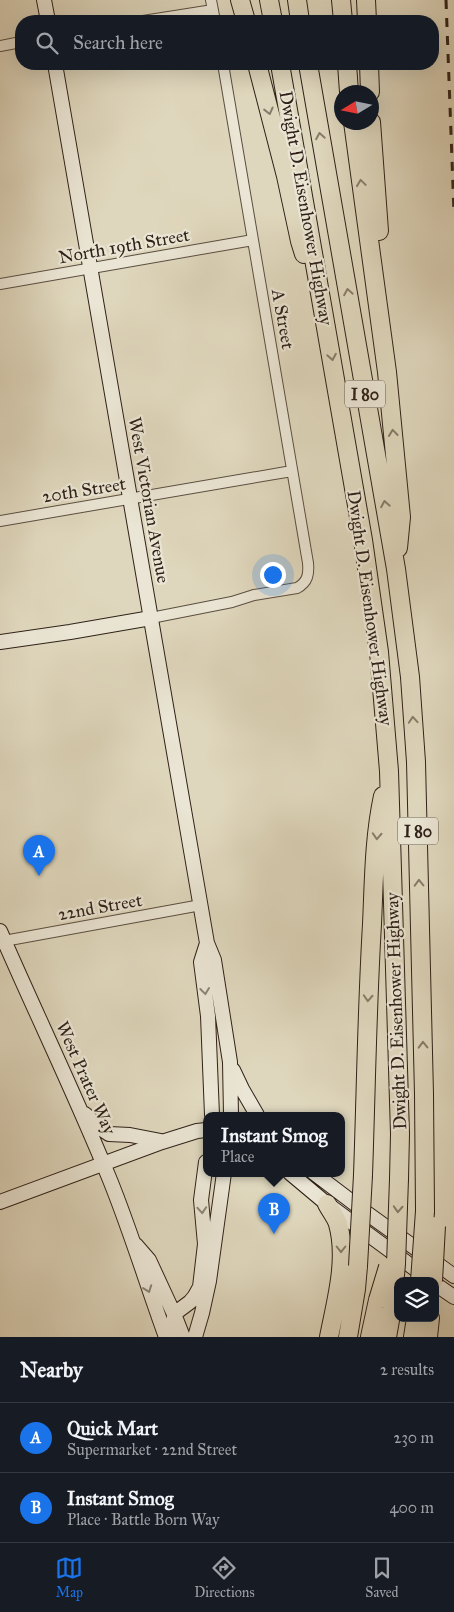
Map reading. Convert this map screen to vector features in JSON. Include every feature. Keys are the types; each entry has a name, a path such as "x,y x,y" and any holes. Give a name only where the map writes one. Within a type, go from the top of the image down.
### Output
{"highway":[{"path":"240,0 244,15"},
{"path":"269,0 272,15"},
{"path":"297,0 299,15"},
{"path":"341,0 342,15"},
{"path":"366,0 367,15"},
{"path":"259,70 286,176 300,241 324,309"},
{"name":"Dwight D. Eisenhower Highway","path":"281,70 324,309 373,604 384,700 389,771 400,1114 400,1180 397,1238 385,1304 387,1337"},
{"name":"Dwight D. Eisenhower Highway","path":"309,70 396,569 410,677 416,762 424,1094 431,1215 421,1277"},
{"path":"348,70 349,85"},
{"path":"369,70 370,85"},
{"path":"354,130 387,372 401,517 396,569"},
{"path":"372,130 381,254 376,284"},
{"path":"348,1337 358,1266 363,1175 367,1018 377,823 389,771"},
{"path":"327,1204 337,1222 341,1243 339,1281 329,1337"},
{"path":"431,1215 433,1277"},
{"path":"370,1337 385,1304"},
{"path":"413,1337 426,1325"}],"main road":[{"path":"44,0 47,15"},
{"name":"West Victorian Avenue","path":"56,70 201,906 208,943 214,960 230,1062 231,1112"},
{"path":"0,642 151,618"},
{"name":"West Prater Way","path":"2,936 103,1163 134,1243 140,1266 166,1337"},
{"name":"West Victorian Avenue","path":"208,943 201,962 208,1016 212,1112"},
{"path":"230,1062 254,1112"},
{"path":"80,1108 100,1128 109,1134 130,1135 162,1142"},
{"path":"0,1202 162,1142 203,1130"},
{"path":"173,1337 174,1314 190,1302 200,1287 205,1244 201,1200 204,1177"},
{"path":"195,1337 209,1281 223,1177"},
{"path":"222,1188 231,1177"},
{"path":"295,1177 327,1204 426,1277"},
{"path":"319,1177 454,1276"},
{"name":"West Prater Way","path":"134,1243 149,1260 183,1337"},
{"path":"439,1287 454,1298"}],"street":[{"path":"169,15 212,5"},
{"path":"0,46 15,43"},
{"name":"A Street","path":"151,618 232,602 254,595 297,588 307,580 309,573 223,70"},
{"name":"North 19th Street","path":"0,284 253,240"},
{"name":"20th Street","path":"0,521 292,471"},
{"name":"22nd Street","path":"2,936 201,906"}],"railway":[{"path":"446,0 454,213"}],"place":[{"name":"Quick Mart","path":"39,876"},
{"name":"Instant Smog","path":"274,1234"}]}
